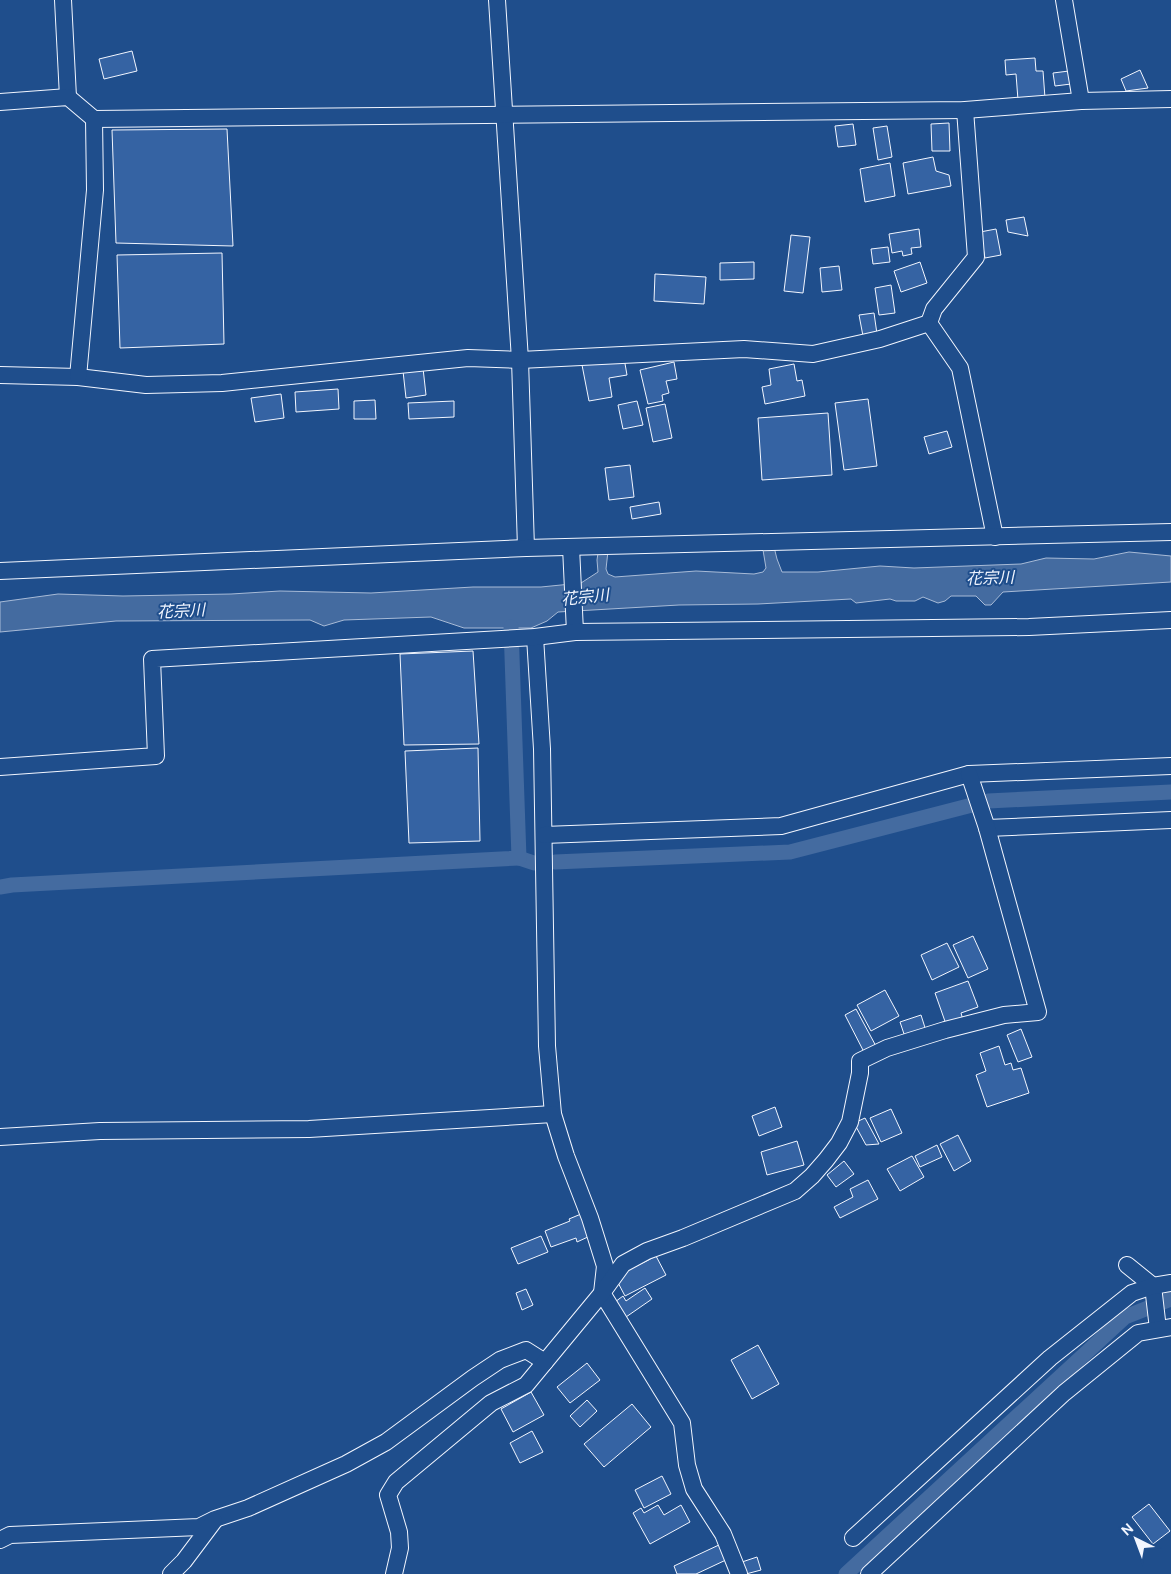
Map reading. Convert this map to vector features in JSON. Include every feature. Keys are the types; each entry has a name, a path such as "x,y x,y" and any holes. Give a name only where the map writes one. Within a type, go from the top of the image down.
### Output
{"street":[{"path":"64,0 68,97"},
{"path":"497,0 520,357 526,548"},
{"path":"1064,0 1081,101"},
{"path":"0,102 68,97 94,119 965,110 1081,101 1171,98"},
{"path":"929,323 934,309 976,257 965,110"},
{"path":"78,377 95,190 94,119"},
{"path":"0,376 78,377 146,386 213,383 468,358 744,349 813,354 880,339 929,323"},
{"path":"929,323 960,368 995,537"},
{"path":"0,571 526,548 572,553 1171,532"},
{"path":"572,553 574,626"},
{"path":"0,767 156,756 152,659 535,637 574,626 1029,627 1171,620"},
{"path":"535,637 542,748 547,1046 554,1114 566,1156 590,1218 605,1266 602,1293 682,1423 686,1465 694,1489 723,1534 739,1574"},
{"path":"544,835 781,826 969,774 1171,766"},
{"path":"394,1574 400,1548 399,1532 388,1495 396,1482 491,1403 526,1385 602,1293 623,1264 647,1251 795,1191 826,1160 839,1143 850,1122 860,1073 860,1061 887,1048 945,1030 1004,1015 1038,1012 987,828 969,774"},
{"path":"987,828 1171,820"},
{"path":"0,1137 100,1131 308,1130 554,1114"},
{"path":"869,1574 1064,1393 1138,1333 1164,1328 1153,1286 1127,1265"},
{"path":"853,1538 1050,1358 1132,1293 1153,1286 1171,1283"},
{"path":"0,1540 10,1535 199,1527 215,1519 257,1504 346,1464 386,1442 500,1360 526,1350 545,1362"},
{"path":"172,1574 215,1519"}],"water":[{"name":"花宗川","path":"774,547 782,572 818,572 880,566 914,568 1021,564 1046,558 1094,559 1129,552 1171,556 1171,582 1003,592 991,605 985,605 976,596 951,596 945,601 938,603 923,597 915,601 896,601 890,599 856,603 851,599 758,604 679,605 558,612 547,621 531,628 464,628 431,617 344,620 324,626 310,620 116,621 0,632 0,602 58,594 123,596 280,591 371,593 473,587 541,587 581,583 598,572 598,553 608,551 606,569 608,574 615,577 696,571 754,574 763,572 766,568 763,550"}],"building":[{"path":"132,51 137,71 104,79 99,59"},
{"path":"1035,58 1036,71 1043,71 1045,98 1018,100 1016,74 1006,75 1005,60"},
{"path":"1140,70 1148,88 1126,91 1121,79"},
{"path":"1069,71 1071,84 1055,86 1053,73"},
{"path":"949,123 950,151 932,151 931,124"},
{"path":"853,124 856,145 838,147 835,126"},
{"path":"887,126 892,157 878,160 873,128"},
{"path":"227,129 233,246 116,243 112,130"},
{"path":"933,157 936,171 949,175 951,186 908,194 903,163"},
{"path":"890,163 895,196 865,202 860,169"},
{"path":"1024,217 1028,236 1008,232 1006,220"},
{"path":"919,229 921,247 911,248 912,254 903,256 902,251 892,253 889,234"},
{"path":"996,229 1001,255 985,258 980,232"},
{"path":"791,235 810,237 803,293 784,291"},
{"path":"888,247 890,262 873,264 871,249"},
{"path":"222,253 224,344 120,348 117,255"},
{"path":"754,262 754,279 720,280 720,263"},
{"path":"920,262 927,283 901,292 894,271"},
{"path":"839,266 842,290 822,292 820,268"},
{"path":"655,274 706,277 704,304 654,301"},
{"path":"891,285 895,313 879,315 875,288"},
{"path":"874,313 877,334 863,336 859,315"},
{"path":"624,358 627,375 609,378 612,397 589,401 582,365"},
{"path":"674,362 677,379 666,381 669,393 662,395 663,401 648,404 640,370"},
{"path":"794,364 797,381 802,380 805,396 765,404 762,387 771,385 769,369"},
{"path":"423,368 426,395 406,398 403,371"},
{"path":"338,389 339,409 296,412 295,392"},
{"path":"281,394 284,418 255,422 251,398"},
{"path":"868,399 877,466 844,470 835,403"},
{"path":"375,400 376,419 354,419 354,401"},
{"path":"454,401 454,417 409,419 408,403"},
{"path":"637,401 643,425 623,429 618,405"},
{"path":"665,404 672,438 653,442 646,408"},
{"path":"828,413 832,475 762,480 758,418"},
{"path":"947,431 952,447 929,454 924,437"},
{"path":"630,465 634,497 609,500 605,468"},
{"path":"659,502 661,514 632,519 630,507"},
{"path":"473,651 479,744 404,745 400,654"},
{"path":"478,748 480,841 409,843 405,751"},
{"path":"973,936 988,969 968,978 953,945"},
{"path":"947,943 959,967 932,980 921,955"},
{"path":"968,981 978,1007 961,1013 963,1020 947,1027 935,993"},
{"path":"885,990 899,1016 871,1031 857,1005"},
{"path":"856,1009 877,1048 865,1054 845,1015"},
{"path":"921,1015 927,1034 906,1040 900,1022"},
{"path":"1021,1029 1032,1057 1018,1062 1007,1035"},
{"path":"999,1046 1005,1065 1011,1063 1013,1070 1021,1068 1029,1093 987,1107 976,1075 986,1071 980,1053"},
{"path":"775,1107 782,1127 759,1136 752,1116"},
{"path":"891,1109 902,1133 881,1142 870,1118"},
{"path":"865,1118 879,1144 866,1145 854,1123"},
{"path":"958,1135 971,1161 954,1171 940,1144"},
{"path":"797,1141 804,1165 767,1175 761,1152"},
{"path":"937,1145 942,1157 920,1167 915,1156"},
{"path":"912,1156 924,1177 900,1191 887,1169"},
{"path":"844,1161 854,1174 836,1187 827,1175"},
{"path":"868,1180 878,1199 840,1218 834,1207 853,1197 850,1189"},
{"path":"581,1214 590,1236 577,1242 576,1238 551,1247 545,1231 570,1221 569,1219"},
{"path":"541,1236 548,1252 518,1264 511,1248"},
{"path":"656,1256 666,1275 625,1296 615,1277"},
{"path":"645,1288 652,1299 626,1317 615,1302 623,1296 626,1301"},
{"path":"526,1289 533,1305 522,1310 516,1293"},
{"path":"758,1345 779,1384 752,1399 731,1360"},
{"path":"587,1363 600,1380 570,1403 557,1387"},
{"path":"531,1392 544,1415 513,1432 501,1409"},
{"path":"587,1400 597,1411 580,1427 570,1416"},
{"path":"632,1404 651,1427 604,1467 584,1444"},
{"path":"532,1431 543,1452 520,1463 510,1443"},
{"path":"662,1476 671,1494 644,1508 635,1490"},
{"path":"1149,1504 1170,1531 1153,1544 1132,1517"},
{"path":"658,1505 664,1515 681,1505 690,1522 650,1544 633,1513 641,1508 644,1513"},
{"path":"721,1544 728,1559 696,1574 677,1574 674,1566"},
{"path":"757,1557 761,1570 746,1574 742,1562"}],"waterway":[{"path":"0,887 519,858 511,627"},
{"path":"988,801 1171,792"},
{"path":"555,862 790,852 972,805"},
{"path":"519,858 534,863"},
{"path":"846,1574 1125,1317 1171,1299"}]}
